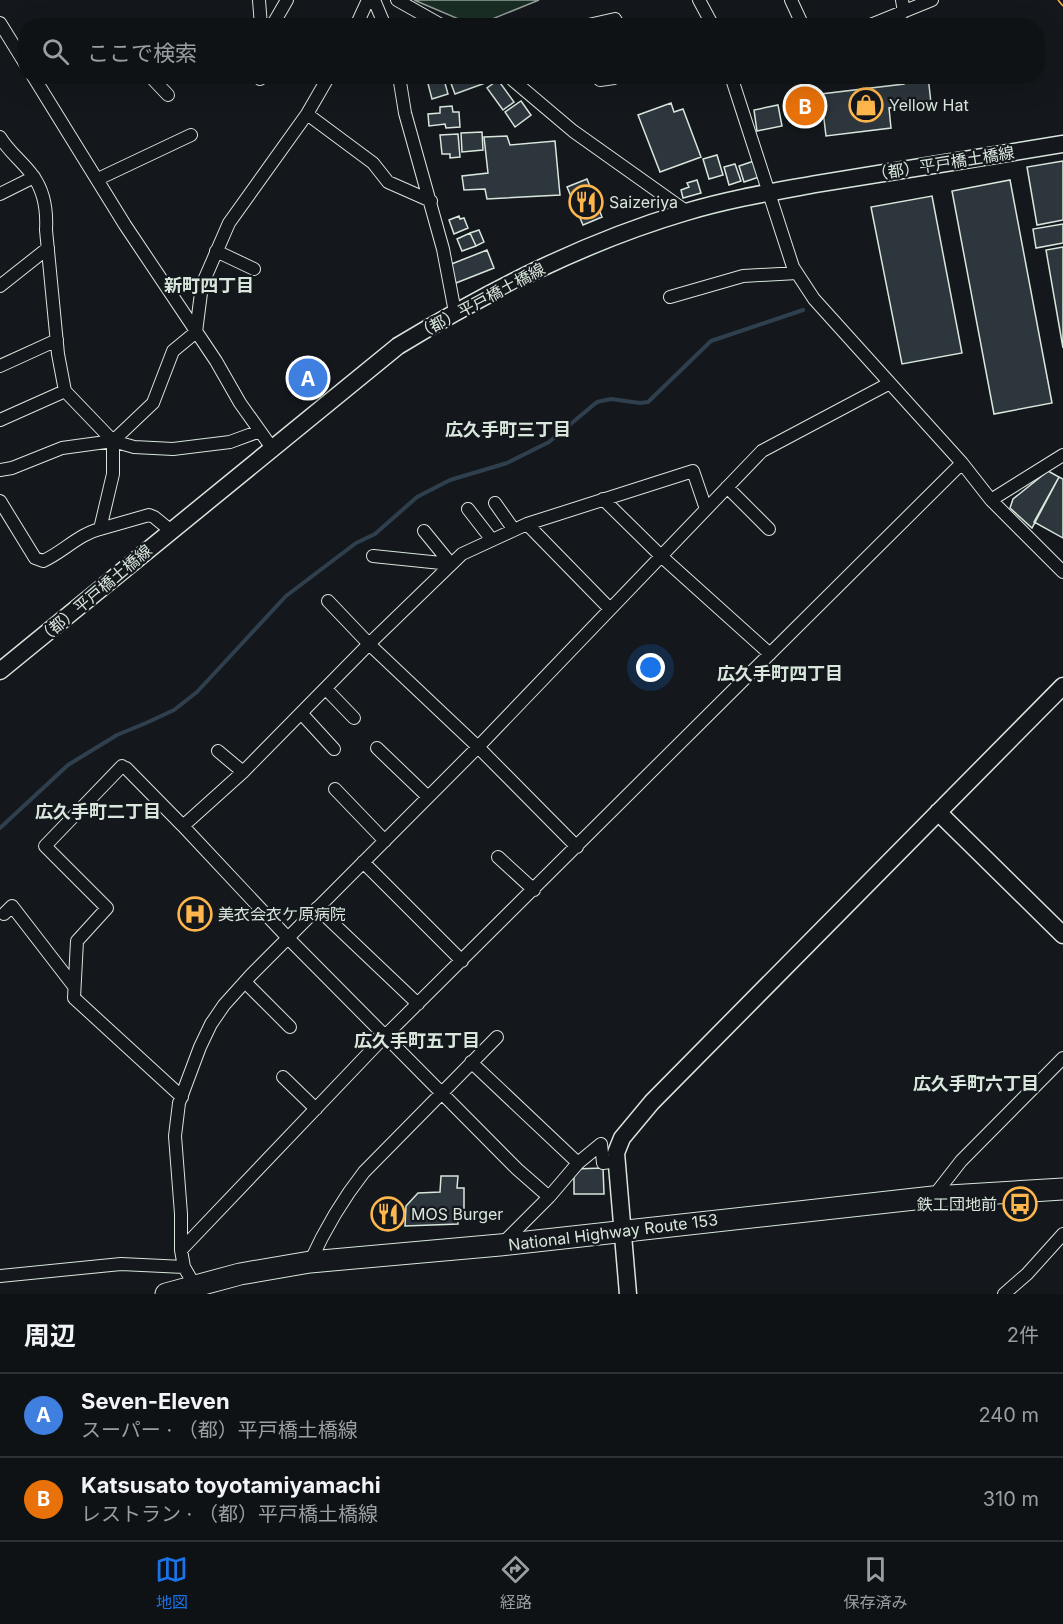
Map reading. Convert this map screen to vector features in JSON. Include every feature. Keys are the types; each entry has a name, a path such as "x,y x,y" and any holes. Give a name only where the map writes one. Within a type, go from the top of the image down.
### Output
{"highway":[{"name":"National Highway Route 153","path":"166,1294 240,1274 310,1263 623,1233 654,1227 933,1197 1063,1189"}],"street":[{"path":"259,0 260,18"},
{"path":"277,18 287,0"},
{"path":"360,18 368,0"},
{"path":"374,0 382,18"},
{"path":"397,0 429,18"},
{"path":"699,0 709,18"},
{"path":"791,0 799,18"},
{"path":"882,18 903,6 932,0"},
{"path":"0,23 18,52"},
{"path":"38,84 125,225 272,448"},
{"path":"158,84 168,95"},
{"path":"100,529 112,474 113,441 153,403 173,351 196,332 202,285 236,212 307,114 324,84"},
{"path":"400,84 405,113 431,201 455,312"},
{"path":"517,84 573,131 687,212"},
{"path":"734,84 789,256 813,299 962,463 991,500 1063,572"},
{"path":"307,114 374,163 388,182 431,201"},
{"path":"98,179 190,135"},
{"path":"0,136 5,145 34,177 42,194 47,216 57,354 65,390 113,441"},
{"name":"（都）平戸橋土橋線","path":"0,671 398,346 455,312 533,271 589,246 687,212 770,193 1063,144"},
{"path":"0,194 34,177"},
{"path":"0,286 48,248"},
{"path":"216,251 254,269"},
{"path":"670,297 743,276 797,273"},
{"path":"0,366 57,340"},
{"path":"195,1286 184,1267 181,1250 181,1214 175,1136 182,1097 200,1047 211,1024 224,1005 478,747 762,451 890,382"},
{"path":"0,420 65,390"},
{"path":"0,470 12,468 62,448 113,441 134,447 173,449 230,442 260,431"},
{"path":"991,500 1063,454"},
{"path":"181,1250 385,1036 962,463"},
{"path":"183,826 243,772 369,644 462,554 527,524 693,471 706,509"},
{"path":"727,487 769,529"},
{"path":"603,499 661,556 770,654"},
{"path":"0,501 35,558 43,561 77,541 86,532 149,515 170,530"},
{"path":"495,503 514,530"},
{"path":"468,508 492,540"},
{"path":"527,524 610,609"},
{"path":"423,531 451,564"},
{"path":"373,556 451,564"},
{"path":"328,601 577,847"},
{"path":"628,1294 617,1161 618,1145 622,1138 646,1110 1063,686"},
{"path":"326,689 354,718"},
{"path":"301,713 334,749"},
{"path":"377,748 428,797"},
{"path":"218,751 243,772"},
{"path":"182,1097 74,998 77,941 107,908 45,846 124,767 440,1093 549,1197"},
{"path":"335,789 385,841"},
{"path":"938,812 1063,935"},
{"path":"498,857 534,890"},
{"path":"363,862 462,961"},
{"path":"4,914 12,906 73,984"},
{"path":"317,908 418,1004"},
{"path":"245,982 290,1027"},
{"path":"310,1263 326,1227 364,1172 497,1037"},
{"path":"933,1197 961,1161 1063,1058"},
{"path":"471,1062 578,1163"},
{"path":"284,1077 316,1109"},
{"path":"500,1245 549,1197 578,1163 601,1144 603,1163 617,1161"},
{"path":"1004,1294 1027,1274 1063,1234"},
{"path":"0,1276 121,1264 184,1267"}],"green space":[{"path":"414,0 539,0 495,18 456,18"}],"building":[{"path":"428,84 445,84 448,94 432,99"},
{"path":"451,84 482,84 455,94"},
{"path":"492,84 501,84 514,102 503,110 487,88"},
{"name":"Yellow Hat","path":"904,84 929,84 931,103 889,108 891,128 826,136 821,94"},
{"path":"521,101 531,115 515,127 505,112"},
{"path":"671,103 674,112 683,109 701,157 660,172 638,115"},
{"path":"778,105 782,126 757,131 754,110"},
{"path":"452,106 453,112 459,112 460,127 446,128 445,124 429,126 428,114 440,113 440,107"},
{"path":"482,132 483,150 462,152 461,133"},
{"path":"458,134 460,157 450,158 450,154 442,154 440,135"},
{"path":"507,136 510,145 555,141 560,195 487,199 485,189 464,190 462,176 488,173 484,137"},
{"path":"717,155 723,175 709,179 703,159"},
{"path":"754,161 759,177 744,182 739,166"},
{"path":"1063,161 1063,220 1037,225 1027,167"},
{"path":"735,164 741,181 729,185 724,167"},
{"path":"587,179 602,217 583,225 567,187"},
{"path":"697,180 701,193 683,198 681,190 689,187 687,183"},
{"path":"1010,180 1052,403 994,414 952,191"},
{"path":"932,196 962,353 902,364 871,207"},
{"path":"459,216 460,219 464,218 468,228 454,234 449,220"},
{"path":"1063,224 1063,243 1036,248 1033,229"},
{"path":"479,230 484,242 476,246 470,233"},
{"path":"470,233 476,246 462,251 457,239"},
{"path":"1063,247 1063,348 1046,250"},
{"path":"487,250 494,268 456,283 449,265"},
{"path":"305,361 325,383 310,395 291,374"},
{"path":"1048,471 1059,477 1032,528 1010,508 1013,499"},
{"path":"1059,477 1063,479 1063,538 1034,522"},
{"path":"603,1168 604,1194 574,1194 574,1169"},
{"path":"441,1176 458,1176 457,1188 464,1188 464,1210 457,1209 458,1224 405,1226 406,1206 418,1193 440,1192"},
{"name":"MOS Burger","path":"394,1200 397,1227 381,1229 378,1201"}],"waterway":[{"path":"0,828 68,765 117,735 174,710 197,692 286,596 356,543 375,534 417,497 450,480 507,463 549,442 597,402 611,399 648,402 711,341 803,310"}],"power":[{"path":"1058,0 1063,6"}],"place":[{"name":"Yellow Hat","path":"866,105"},
{"name":"Katsusato toyotamiyamachi","path":"805,106"},
{"name":"Saizeriya","path":"586,202"},
{"name":"Seven-Eleven","path":"308,378"},
{"name":"美衣会衣ケ原病院","path":"195,914"},
{"name":"鉄工団地前","path":"1020,1204"},
{"name":"MOS Burger","path":"388,1214"}],"district":[{"name":"新町四丁目","path":"209,285"},
{"name":"広久手町三丁目","path":"508,429"},
{"name":"広久手町四丁目","path":"780,673"},
{"name":"広久手町二丁目","path":"98,811"},
{"name":"広久手町五丁目","path":"417,1040"},
{"name":"広久手町六丁目","path":"976,1083"}]}
